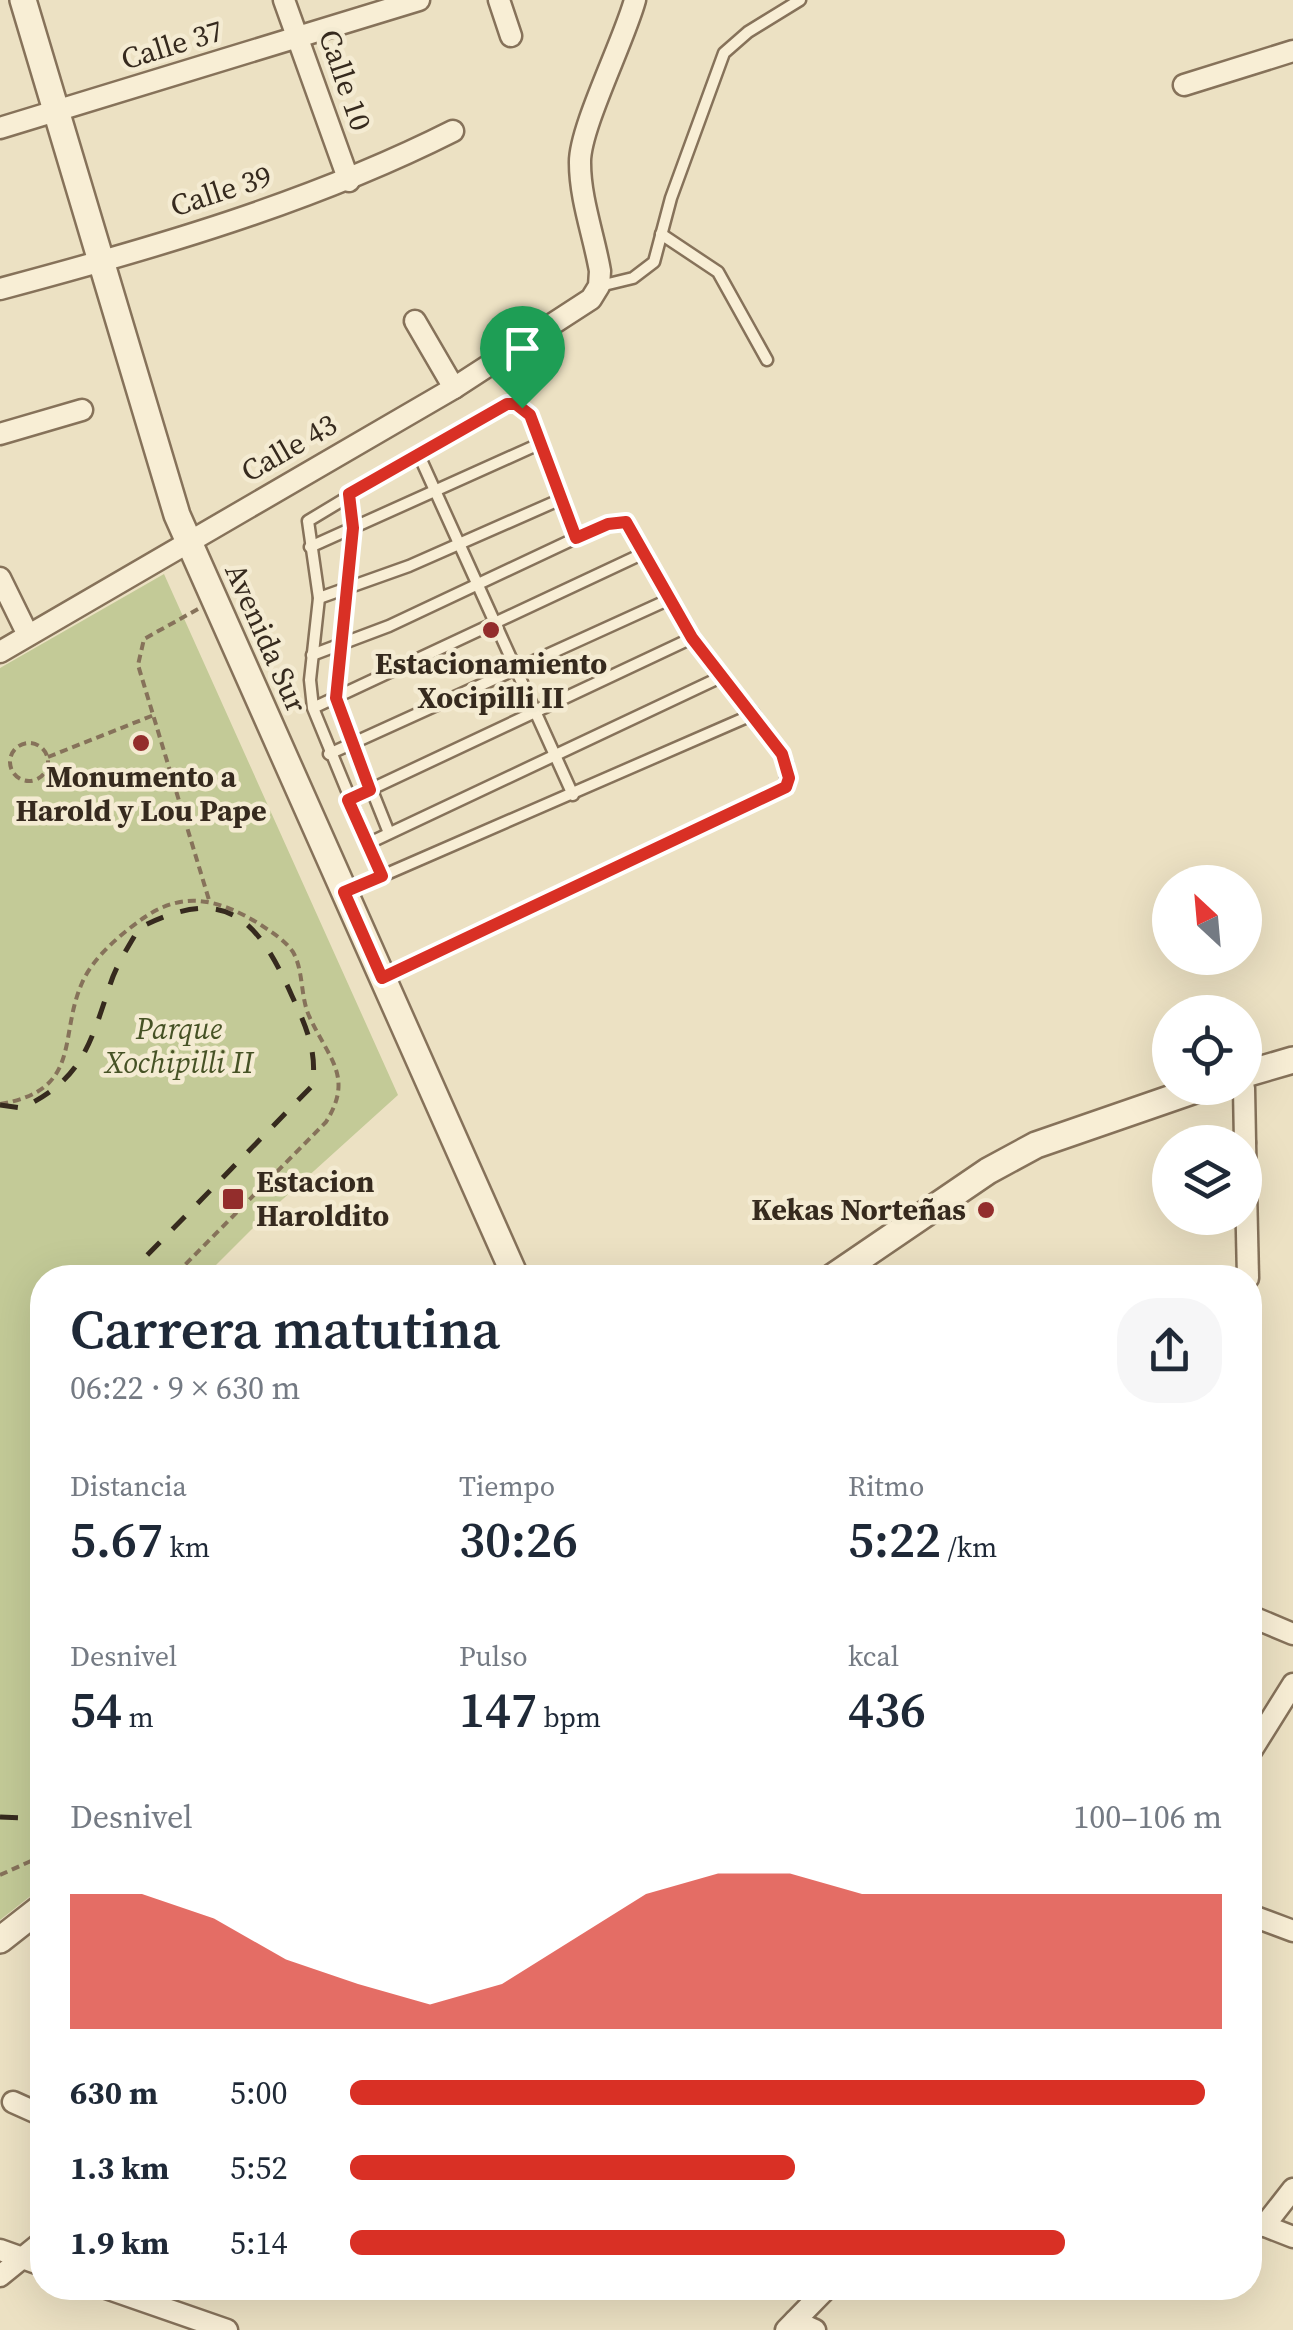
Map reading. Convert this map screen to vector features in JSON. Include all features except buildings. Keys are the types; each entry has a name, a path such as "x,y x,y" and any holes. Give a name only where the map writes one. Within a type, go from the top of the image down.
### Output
{"street":[{"name":"Avenida Sur","path":"23,0 60,111 100,262 188,542 510,1265"},
{"name":"Calle 10","path":"284,0 349,181"},
{"name":"Calle 37","path":"0,128 419,0"},
{"path":"498,0 511,36"},
{"path":"600,286 580,150 622,46 635,0"},
{"path":"1184,84 1293,51"},
{"name":"Calle 39","path":"0,289 100,262 349,181 453,130"},
{"name":"Calle 43","path":"0,652 454,388 582,306 600,286"},
{"path":"415,321 454,388"},
{"path":"0,434 82,410"},
{"path":"0,578 28,635"},
{"path":"1262,1069 1293,1060"},
{"path":"849,1265 988,1171 1036,1145 1152,1105"},
{"path":"1247,1235 1248,1265"},
{"path":"1262,1621 1293,1634"},
{"path":"1262,1734 1293,1684"},
{"path":"0,1940 30,1917"},
{"path":"1262,1919 1293,1931"},
{"path":"13,2102 30,2110"},
{"path":"1262,2218 1293,2189"},
{"path":"1262,2225 1293,2237"},
{"path":"0,2250 30,2261"},
{"path":"0,2276 30,2263"},
{"path":"141,2300 228,2330"},
{"path":"790,2325 815,2300"},
{"path":"790,2325 815,2330"}],"lane":[{"path":"600,286 647,271 724,54 748,32 800,0"},
{"path":"661,234 718,272 768,360"},
{"path":"382,876 313,708 312,654 319,598 308,521 489,412 516,404 530,415 576,538"},
{"path":"310,547 539,444"},
{"path":"418,453 573,795"},
{"path":"349,494 353,528 336,698 351,745 390,833"},
{"path":"319,598 559,500"},
{"path":"312,654 476,586 620,520 632,528 692,638 754,714 787,763 786,787 382,978"},
{"path":"313,708 644,552"},
{"path":"329,754 670,599"},
{"path":"348,800 692,638"},
{"path":"368,844 723,676"},
{"path":"344,892 754,714"}],"path":[{"path":"209,900 138,665 144,639 214,601"},
{"path":"48,756 154,716"},
{"path":"23,744 42,748 48,756 48,767 34,781 16,776 10,768 15,749 23,744"},
{"path":"0,771 10,768"},
{"path":"0,1104 31,1094 54,1078 72,1033 80,987 88,971 118,938 167,905 189,899 209,900 236,910 292,950 310,1020 329,1048 338,1074 339,1101 326,1122 185,1265"},
{"path":"0,1875 30,1861"}],"green space":[{"name":"Parque Xochipilli II","path":"164,574 398,1095 216,1265 30,1265 30,1896 0,1920 0,668"}],"railway":[{"path":"0,1105 22,1108 59,1085 71,1072 89,1042 116,970 139,928 194,909 216,909 251,928 279,969 306,1029 312,1051 312,1086 138,1265"},
{"path":"0,1817 30,1818"}],"place":[{"name":"Estacionamiento Xocipilli II","path":"491,630"},
{"name":"Monumento a Harold y Lou Pape","path":"141,743"},
{"name":"Estacion Haroldito","path":"233,1199"},
{"name":"Kekas Norteñas","path":"986,1210"}],"route":[{"path":"507,404 522,408 530,415 576,538 620,520 632,528 692,638 782,754 789,778 786,787 382,978 344,892 382,876 348,800 370,790 336,698 353,528 349,494 489,412 507,404"}]}
